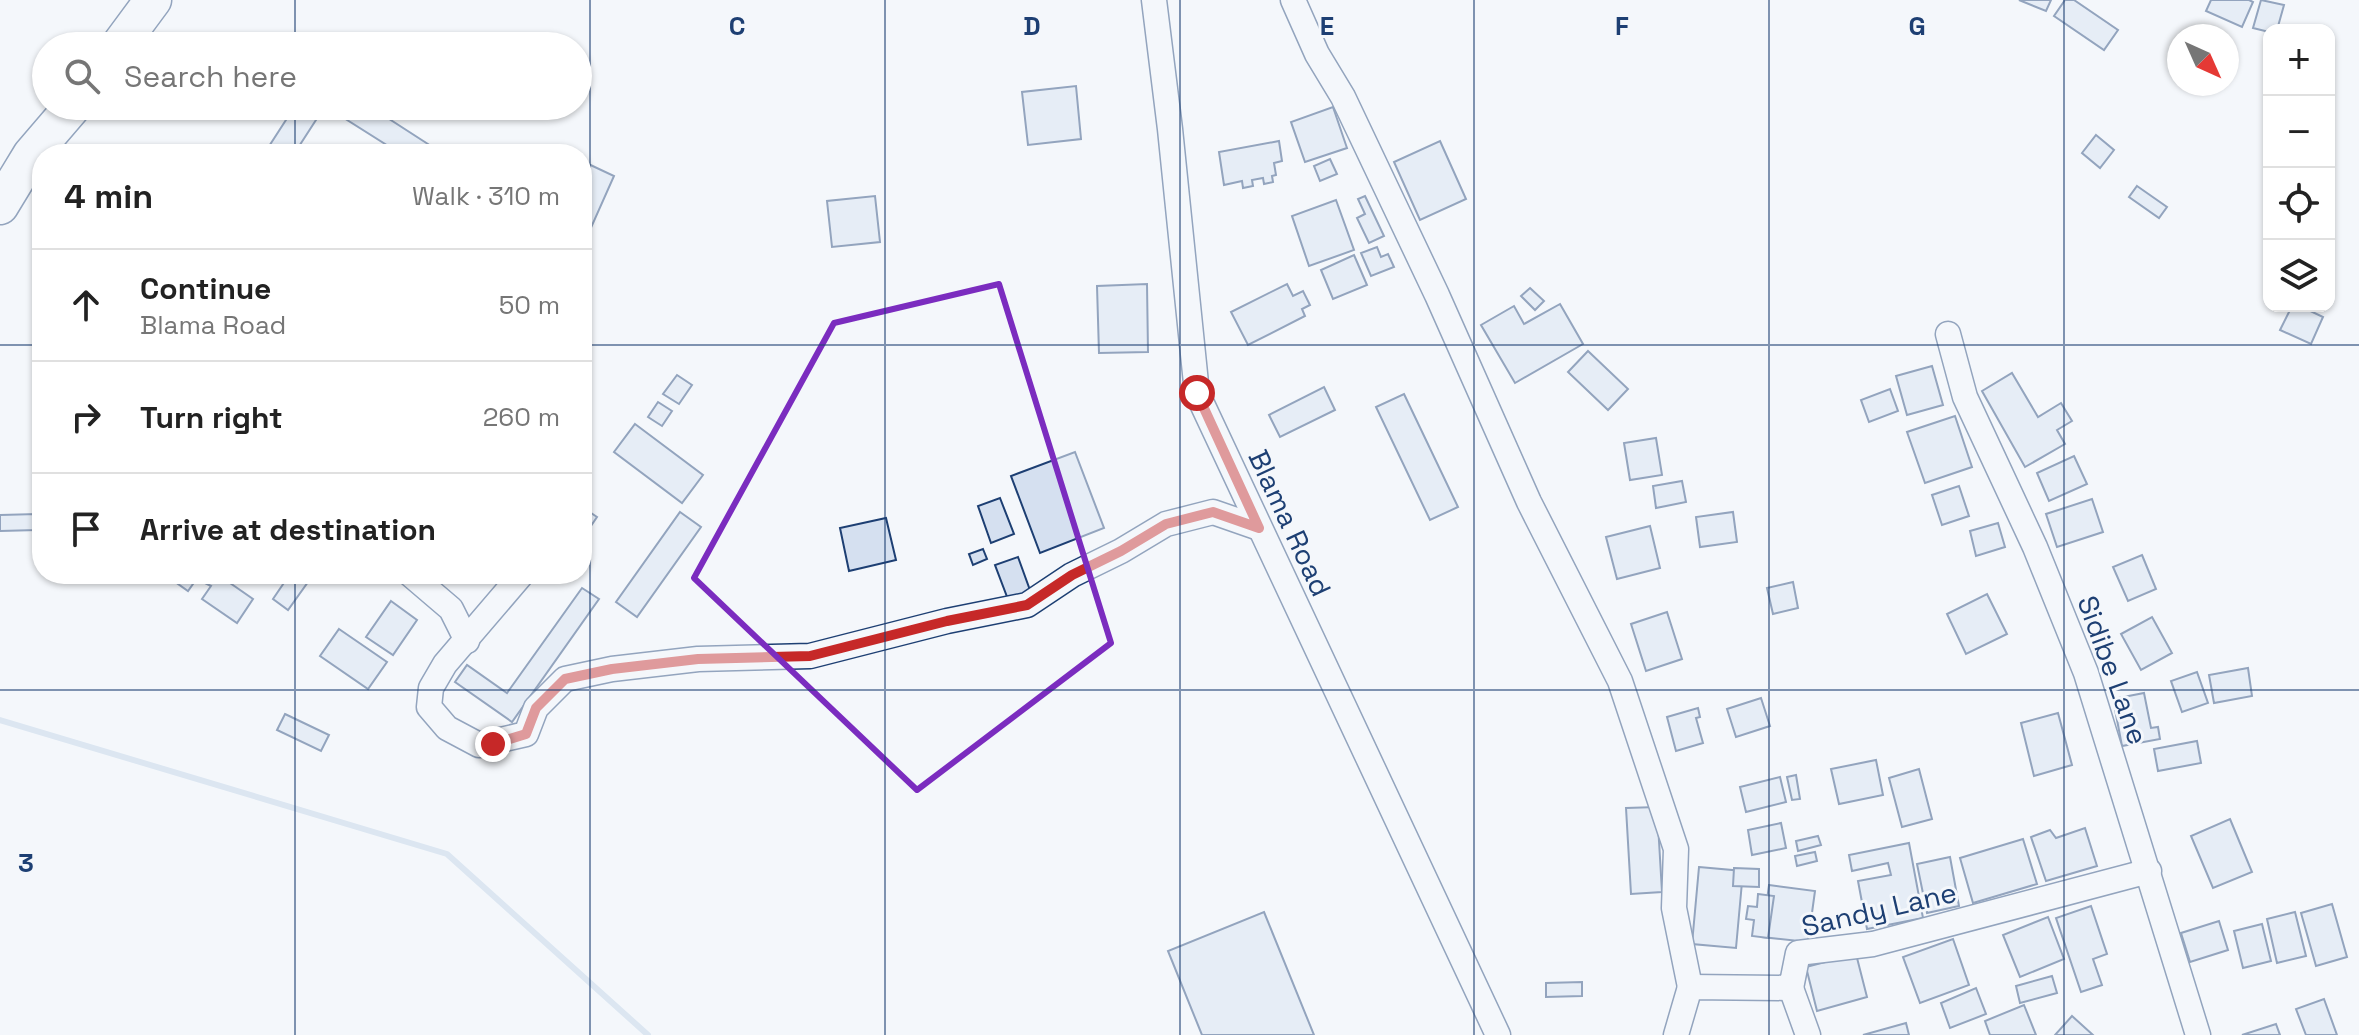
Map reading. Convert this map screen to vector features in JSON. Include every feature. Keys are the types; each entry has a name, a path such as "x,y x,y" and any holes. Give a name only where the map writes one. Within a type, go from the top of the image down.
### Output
{"highway":[{"path":"129,32 153,0"},
{"path":"47,144 63,120"},
{"path":"0,206 32,164"}],"street":[{"name":"Blama Road","path":"1154,0 1197,393 1498,1035"},
{"path":"1293,0 1303,26 1343,97 1430,281 1529,502 1620,681 1676,849 1674,908 1690,987 1676,1035"},
{"name":"Sidibe Lane","path":"1948,334 1965,397 2035,547 2086,673 2198,1035"},
{"path":"514,584 445,664 431,688 429,707 447,728 479,745 526,734 536,708 565,679 612,669 698,659 810,656 947,621 1027,605 1072,575 1166,524 1213,512 1259,528"},
{"path":"422,584 451,609 467,641"},
{"name":"Sandy Lane","path":"1791,988 1798,953 1873,944 2149,871"},
{"path":"1690,987 1791,988 1808,1035"}],"highlighted area":[{"path":"999,284 1111,643 917,790 694,578 834,323"}],"building":[{"path":"2019,0 2051,0 2046,11"},
{"path":"2065,0 2074,0 2118,30 2104,50 2054,16"},
{"path":"2211,0 2253,2 2242,27 2206,11"},
{"path":"2261,0 2284,5 2279,24 2263,24 2263,30 2253,28"},
{"path":"1076,86 1081,139 1028,145 1022,92"},
{"path":"1333,107 1347,148 1305,162 1291,122"},
{"path":"286,120 316,120 300,144 270,144"},
{"path":"347,120 391,120 428,144 385,144"},
{"path":"2096,135 2114,150 2100,168 2082,153"},
{"path":"1279,141 1282,161 1274,163 1276,175 1272,176 1273,182 1264,184 1263,178 1252,180 1253,186 1243,188 1242,181 1224,185 1219,152"},
{"path":"1440,141 1466,199 1420,220 1394,162"},
{"path":"1330,159 1337,174 1320,181 1314,166"},
{"path":"592,166 614,176 592,226"},
{"path":"2137,186 2167,207 2159,218 2129,197"},
{"path":"875,196 880,242 832,247 827,201"},
{"path":"1365,196 1384,236 1369,243 1357,218 1365,214 1358,199"},
{"path":"1336,200 1354,250 1309,266 1292,216"},
{"path":"1377,247 1381,257 1388,254 1394,267 1371,276 1361,253"},
{"path":"1354,255 1367,285 1333,299 1321,270"},
{"path":"1147,284 1148,352 1099,353 1097,286"},
{"path":"1287,284 1293,296 1303,291 1310,305 1302,309 1305,316 1248,345 1231,312"},
{"path":"1530,288 1544,301 1535,310 1521,296"},
{"path":"1560,304 1583,344 1515,383 1481,325 1514,306 1524,324"},
{"path":"2289,312 2313,312 2323,317 2311,344 2280,330"},
{"path":"1588,351 1628,389 1608,410 1568,372"},
{"path":"1932,366 1943,405 1907,415 1896,376"},
{"path":"2012,373 2038,417 2061,403 2072,421 2057,430 2065,444 2025,467 1982,391"},
{"path":"677,375 692,385 679,404 663,394"},
{"path":"1324,387 1335,410 1280,437 1269,415"},
{"path":"1890,389 1898,411 1869,422 1861,400"},
{"path":"1404,394 1458,507 1430,520 1376,407"},
{"path":"658,402 672,411 662,426 648,417"},
{"path":"1955,416 1972,467 1925,483 1907,432"},
{"path":"635,424 703,475 682,503 614,452"},
{"path":"1656,438 1662,475 1630,480 1624,443"},
{"path":"1075,452 1104,528 1040,553 1011,476"},
{"path":"2074,456 2087,484 2049,501 2037,473"},
{"path":"1682,481 1686,502 1656,508 1653,486"},
{"path":"1959,486 1969,516 1942,525 1932,495"},
{"path":"1000,498 1014,534 991,543 978,506"},
{"path":"2092,499 2103,532 2057,547 2046,514"},
{"path":"680,512 701,527 637,617 616,602"},
{"path":"1733,512 1737,542 1700,547 1696,517"},
{"path":"32,514 32,530 0,531 0,515"},
{"path":"886,518 896,560 849,571 840,528"},
{"path":"1998,523 2005,547 1976,556 1970,531"},
{"path":"1650,526 1660,568 1617,579 1606,537"},
{"path":"983,549 987,559 973,565 969,554"},
{"path":"2142,555 2156,589 2128,601 2113,567"},
{"path":"1018,557 1031,593 1009,602 995,565"},
{"path":"1793,582 1798,608 1773,614 1767,588"},
{"path":"178,584 193,584 188,591"},
{"path":"207,584 231,584 253,599 237,623 202,599 211,586"},
{"path":"283,584 307,584 288,610 273,599"},
{"path":"582,588 599,599 512,722 455,682 467,665 507,693"},
{"path":"1987,594 2007,634 1966,654 1947,614"},
{"path":"391,601 417,620 393,655 366,637"},
{"path":"1667,612 1682,659 1646,671 1631,624"},
{"path":"2152,617 2172,653 2141,670 2121,634"},
{"path":"339,629 387,662 368,689 320,656"},
{"path":"2248,668 2252,696 2214,703 2209,675"},
{"path":"2197,672 2208,703 2182,712 2171,681"},
{"path":"2144,693 2151,728 2158,727 2160,739 2122,746 2113,699"},
{"path":"1761,698 1770,726 1736,737 1727,709"},
{"path":"1698,708 1700,717 1696,718 1703,743 1676,751 1667,717"},
{"path":"2058,713 2072,765 2034,776 2021,723"},
{"path":"285,714 329,735 321,751 277,730"},
{"path":"2197,741 2201,763 2158,771 2154,749"},
{"path":"1876,760 1883,795 1839,804 1831,769"},
{"path":"1919,769 1932,819 1902,827 1889,778"},
{"path":"1796,775 1800,799 1792,800 1787,777"},
{"path":"1780,777 1786,802 1746,812 1740,787"},
{"path":"1657,807 1662,892 1631,894 1626,808"},
{"path":"2230,819 2252,872 2213,888 2191,836"},
{"path":"1781,823 1786,848 1752,855 1748,830"},
{"path":"2085,828 2097,866 2046,881 2031,837 2050,830 2056,838"},
{"path":"1818,836 1821,845 1798,851 1796,841"},
{"path":"2023,839 2037,884 1973,903 1960,858"},
{"path":"1909,843 1923,918 1867,929 1858,881 1891,875 1888,863 1852,871 1849,855"},
{"path":"1815,852 1817,861 1797,866 1795,856"},
{"path":"1950,857 1959,906 1927,913 1917,864"},
{"path":"1699,867 1743,871 1736,948 1692,944"},
{"path":"1734,868 1759,869 1759,887 1733,886"},
{"path":"1769,885 1815,891 1808,942 1762,937"},
{"path":"1758,894 1774,896 1768,938 1752,936 1754,920 1746,919 1748,906 1757,907"},
{"path":"2332,904 2347,957 2316,966 2301,913"},
{"path":"2091,906 2107,954 2093,959 2102,985 2081,992 2056,918"},
{"path":"1264,912 1314,1035 1202,1035 1168,951"},
{"path":"2295,912 2306,956 2277,963 2267,919"},
{"path":"2048,917 2064,959 2020,977 2003,935"},
{"path":"2219,921 2228,950 2190,962 2181,933"},
{"path":"2262,924 2271,961 2243,968 2234,931"},
{"path":"1953,939 1969,985 1920,1003 1903,957"},
{"path":"1856,954 1867,997 1817,1011 1806,967"},
{"path":"2052,976 2057,993 2020,1003 2016,986"},
{"path":"1582,982 1582,996 1546,997 1546,983"},
{"path":"1976,988 1986,1014 1950,1028 1941,1003"},
{"path":"2324,999 2337,1035 2306,1035 2296,1009"},
{"path":"2024,1005 2036,1035 1990,1035 1985,1021"},
{"path":"2072,1016 2093,1035 2055,1035"},
{"path":"1906,1023 1909,1035 1863,1035"},
{"path":"2276,1024 2280,1035 2242,1035"}],"waterway":[{"path":"0,720 447,854 648,1035"}],"route":[{"path":"493,744 526,734 536,708 565,679 612,669 698,659 810,656 865,640 1027,605 1072,575 1166,524 1213,512 1259,528 1197,393"}]}
